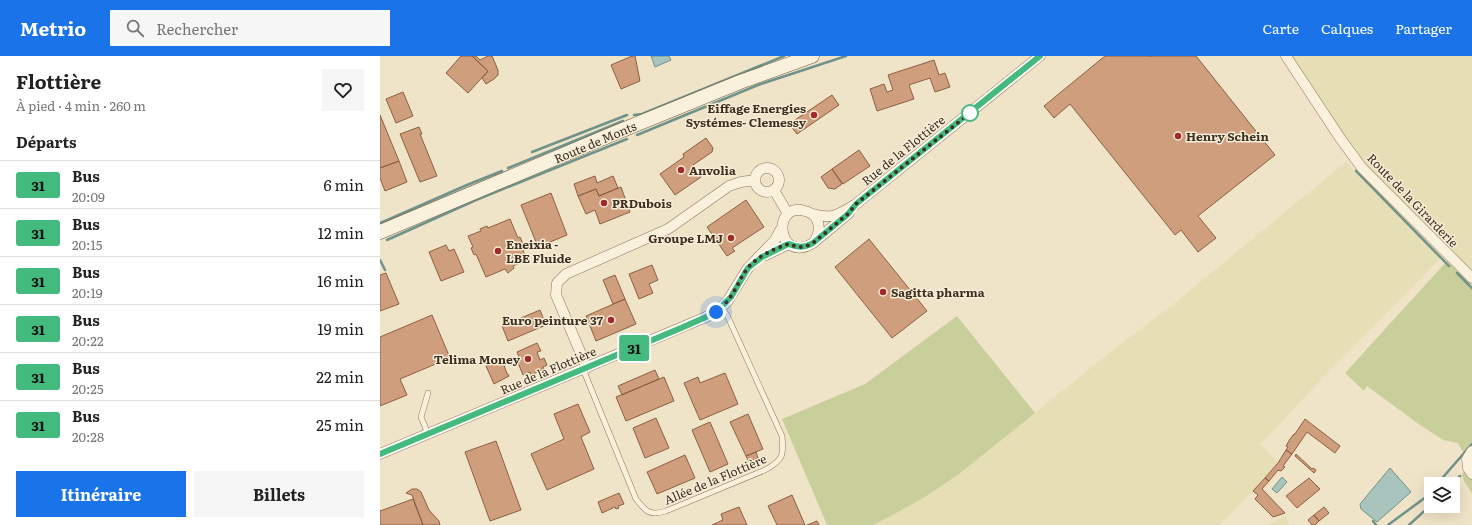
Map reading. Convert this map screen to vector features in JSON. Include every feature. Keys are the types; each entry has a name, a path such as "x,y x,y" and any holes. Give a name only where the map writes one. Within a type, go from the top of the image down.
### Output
{"main road":[{"name":"Route de Monts","path":"380,232 622,130 740,82 812,56"}],"street":[{"name":"Rue de la Flottière","path":"813,214 823,217 833,216 844,212 856,204 1040,56"},
{"name":"Route de la Girarderie","path":"1286,56 1340,138 1362,168 1376,184 1472,278"},
{"path":"765,169 772,170 779,180 777,187 774,190 767,192 760,190 757,187 755,180 756,176 761,170 765,169"},
{"path":"585,368 556,295 557,283 566,274 668,229 729,186 755,180"},
{"path":"774,190 788,214"},
{"path":"813,243 819,232 819,226 813,214 801,210 794,210 788,214 782,223 781,229 785,240 789,244 801,248 813,243 848,214 856,204"},
{"name":"Rue de la Flottière","path":"380,454 700,320 721,307 731,297 748,268 775,240 781,229"},
{"path":"748,268 762,257 789,244"},
{"path":"1472,451 1467,459 1467,465 1472,474"}],"lane":[{"name":"Allée de la Flottière","path":"585,368 636,499 645,510 656,514 666,511 765,470 777,463 784,451 782,436 727,315 721,307"},
{"path":"428,393 420,417 428,434"}],"shaded area":[{"path":"1291,56 1472,56 1472,273 1385,188 1348,144"},
{"path":"1346,162 1441,258 1329,371 1261,444 1278,463 1220,525 873,525 928,495 959,474 1118,346 1176,302"},
{"path":"1285,516 1290,525 1268,525 1277,520"}],"green space":[{"path":"1447,261 1472,287 1472,474 1467,459 1458,443 1443,440 1367,386 1364,391 1345,373"},
{"path":"957,316 1035,413 959,474 928,495 900,511 873,525 827,525 782,419 865,384"},
{"path":"1464,472 1468,473 1472,477 1472,493 1464,481 1462,474"}],"water":[{"path":"651,56 669,56 671,60 655,67"},
{"path":"1390,468 1411,492 1377,522 1361,509 1360,504"},
{"path":"1282,477 1287,482 1277,493 1272,489"}],"building":[{"path":"461,56 472,56 488,71 468,93 446,73"},
{"path":"472,56 476,56 480,60 488,56 492,56 498,70 498,75 486,84 482,78 488,71"},
{"path":"635,56 640,81 621,89 611,65"},
{"name":"Henry Schein","path":"1105,56 1196,56 1275,155 1198,216 1216,238 1198,252 1181,230 1175,235 1070,104 1054,118 1044,106"},
{"path":"934,60 939,75 945,73 950,87 935,92 930,78 909,85 914,99 877,111 870,89 884,84 887,92 893,90 888,75"},
{"path":"403,92 413,116 396,123 386,99"},
{"name":"Eiffage Energies Systémes- Clemessy","path":"832,95 839,105 797,134 789,124"},
{"path":"380,115 399,161 380,168"},
{"path":"419,127 422,134 420,134 437,176 420,182 400,134"},
{"name":"Anvolia","path":"706,138 713,148 712,152 693,165 701,177 675,195 660,174 684,157 683,154"},
{"path":"859,150 870,166 843,184 832,169"},
{"path":"399,161 407,182 385,191 380,178 380,168"},
{"path":"832,169 842,184 835,189 828,188 821,177"},
{"path":"595,176 597,183 613,176 618,188 599,196 596,189 578,196 574,184"},
{"name":"PRDubois","path":"621,187 630,212 600,224 595,210 586,214 578,196 596,189 599,196"},
{"path":"551,193 567,235 538,247 521,205"},
{"name":"Groupe LMJ","path":"746,200 764,227 732,248 735,251 727,256 707,227"},
{"name":"Eneixia - LBE Fluide","path":"510,219 518,238 520,237 523,244 521,245 527,260 513,266 514,268 508,273 505,269 486,277 476,254 474,255 471,248 473,247 468,236 481,231 480,229 487,226 488,228"},
{"name":"Sagitta pharma","path":"869,239 927,311 892,338 835,267"},
{"path":"446,245 449,251 454,249 464,272 441,281 429,252"},
{"path":"652,265 658,280 649,284 653,293 639,299 629,274"},
{"path":"386,273 399,304 380,311 380,275"},
{"path":"615,275 625,299 613,304 603,280"},
{"name":"Euro peinture 37","path":"625,299 636,324 596,341 586,316"},
{"path":"540,310 546,325 508,341 502,326"},
{"path":"432,315 450,358 400,379 407,395 380,406 380,337"},
{"name":"Telima Money","path":"537,343 541,351 537,352 540,360 544,358 547,365 543,367 544,369 531,375 530,372 523,375 516,358 519,357 517,352"},
{"path":"502,359 509,376 494,384 486,366"},
{"path":"655,370 659,379 622,395 618,386"},
{"path":"725,373 738,404 700,420 684,383 698,377 700,383"},
{"path":"664,377 674,401 626,421 616,397"},
{"path":"578,404 590,432 581,437 594,469 547,490 531,454 564,439 554,414"},
{"path":"748,414 763,449 746,456 730,422"},
{"path":"656,418 669,448 645,458 633,428"},
{"path":"1305,419 1340,446 1335,453 1307,432 1292,454 1286,450 1288,447 1286,446 1290,439"},
{"path":"710,422 728,464 710,472 692,430"},
{"path":"496,441 521,510 490,521 465,452"},
{"path":"1286,450 1292,454 1283,466 1285,467 1281,471 1278,470 1269,481 1265,478 1278,463"},
{"path":"756,452 758,458 749,462 746,456"},
{"path":"1296,454 1312,469 1313,468 1316,470 1314,473 1295,456"},
{"path":"685,455 695,478 657,494 647,472"},
{"path":"1265,478 1269,481 1262,489 1285,513 1273,517 1255,499 1258,495 1253,491"},
{"path":"1309,478 1320,489 1297,508 1286,496"},
{"path":"412,489 417,489 421,492 429,510 439,521 440,525 423,525 412,495 406,493"},
{"path":"619,493 624,504 618,506 619,508 616,509 615,507 602,513 598,502"},
{"path":"792,495 805,525 777,525 768,506"},
{"path":"413,499 423,525 380,525 380,511"},
{"path":"739,507 747,525 712,525 723,520 721,514"},
{"path":"1324,507 1329,513 1319,521 1314,515"},
{"path":"1314,515 1319,521 1315,525 1312,525 1308,520"},
{"path":"817,521 819,525 807,525"}],"waterway":[{"path":"634,115 642,114 784,56"},
{"path":"637,135 758,85 846,56"},
{"path":"532,152 627,115"},
{"path":"508,168 623,121"},
{"path":"387,240 476,200 627,139"},
{"path":"380,223 502,171"},
{"path":"1356,171 1449,266"},
{"path":"380,260 385,270"},
{"path":"1457,273 1472,288"},
{"path":"1443,477 1472,444"},
{"path":"1388,525 1424,498"},
{"path":"1409,525 1424,511"},
{"path":"1373,521 1376,525"}],"bus line":[{"name":"31","path":"380,454 716,312 731,297 748,268 762,257 780,247 789,244 801,248 813,243 848,214 856,204 1040,56"}],"place":[{"name":"Eiffage Energies Systémes- Clemessy","path":"814,115"},
{"name":"Henry Schein","path":"1178,136"},
{"name":"Anvolia","path":"681,170"},
{"name":"PRDubois","path":"604,203"},
{"name":"Groupe LMJ","path":"731,238"},
{"name":"Eneixia - LBE Fluide","path":"498,251"},
{"name":"Sagitta pharma","path":"883,292"},
{"name":"Euro peinture 37","path":"611,320"},
{"name":"Telima Money","path":"528,359"}],"route":[{"path":"716,312 731,297 748,268 762,257 780,247 789,244 801,248 813,243 848,214 856,204 970,113"}]}
